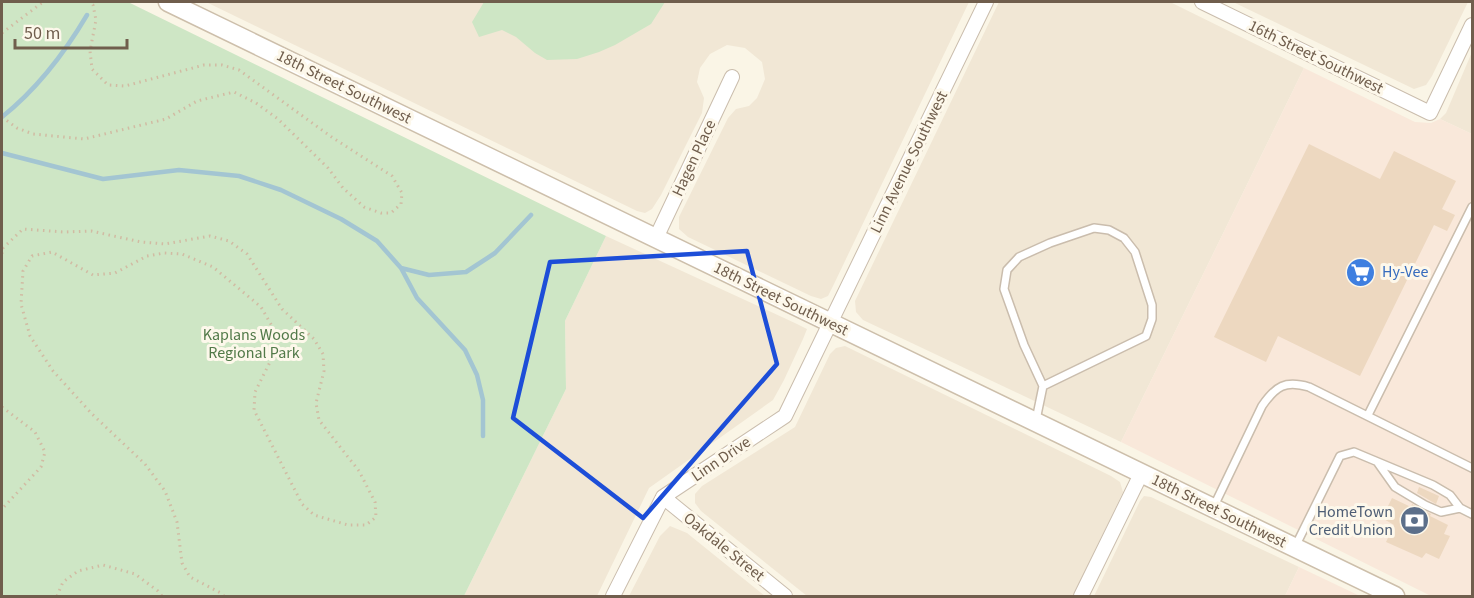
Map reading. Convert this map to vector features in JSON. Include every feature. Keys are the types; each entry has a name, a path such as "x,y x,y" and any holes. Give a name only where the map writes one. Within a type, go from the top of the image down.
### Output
{"street":[{"name":"18th Street Southwest","path":"168,2 1395,597"},
{"name":"Linn Avenue Southwest","path":"831,323 986,2"},
{"name":"16th Street Southwest","path":"1202,2 1430,112 1473,25"},
{"name":"Hagen Place","path":"656,238 732,77"},
{"name":"Linn Drive","path":"663,497 784,416 831,323"},
{"path":"1082,597 1141,474"},
{"path":"614,597 663,497"},
{"name":"Oakdale Street","path":"663,497 785,597"}],"lane":[{"path":"1368,416 1473,207"},
{"path":"1036,422 1043,386 1024,345 1004,289 1007,270 1019,257 1050,243 1094,228 1109,230 1124,238 1135,252 1152,305 1152,319 1146,336 1043,386"},
{"path":"1213,508 1262,406 1272,392 1287,384 1309,387 1473,468"},
{"path":"1294,548 1340,456 1354,452 1433,485 1450,495 1460,508 1473,514"},
{"path":"1377,462 1395,487 1425,505 1441,512 1460,508"}],"path":[{"path":"2,33 43,2"},
{"path":"2,117 17,128 33,134 84,139 166,119 197,101 234,92 256,103 278,119 364,207 381,213 391,213 401,204 402,193 392,176 333,138 239,70 222,65 204,65 124,86 108,85 92,69 90,51 96,20 93,4 90,2"},
{"path":"2,254 2,249 23,230 91,231 141,242 165,244 210,236 230,241 247,254 282,309 314,339 323,354 324,371 316,403 319,420 359,471 375,502 376,517 366,525 348,525 314,515 302,504 255,410 255,392 272,358 275,339 272,326 261,307 213,267 182,254 164,253 147,256 115,273 93,275 52,252 32,256 24,271 21,304 30,336 53,371 92,414 145,464 165,491 177,522 182,563 190,577 221,593 224,597"},
{"path":"2,407 35,432 45,452 41,467 2,508"},
{"path":"57,597 63,582 78,571 103,565 135,573 158,591 162,597"}],"highlighted area":[{"path":"747,251 777,364 643,518 513,418 550,262"}],"shaded area":[{"path":"206,2 969,2 834,284 828,296 821,299 688,237 679,229 679,217 728,118 736,109 749,106 757,98 765,79 762,62 745,48 727,45 710,54 700,68 697,82 704,98 702,113 661,195 652,209 645,213"},
{"path":"999,2 1170,2 1304,68 1121,442 863,320 856,312 855,301"},
{"path":"1233,2 1468,2 1432,76 1426,85 1414,89"},
{"path":"1472,52 1472,134 1440,119 1446,113"},
{"path":"1304,68 1415,122 1431,123 1440,119 1472,134 1472,596 1431,596 1121,442"},
{"path":"606,236 807,329 773,400 649,488 597,596 464,596 566,389 565,321"},
{"path":"845,346 1120,482 1123,492 1073,596 807,596 701,511 695,503 695,494 702,486 795,427 830,354 836,348"},
{"path":"1144,496 1151,497 1299,567 1285,596 1094,596"},
{"path":"670,526 687,533 765,596 629,596 660,536"},
{"path":"1299,567 1360,596 1285,596"}],"green space":[{"name":"Kaplans Woods Regional Park","path":"2,2 128,2 606,236 565,321 566,389 464,596 2,596"},
{"path":"484,2 665,2 651,24 615,45 577,59 547,60 516,37 502,30 479,37 472,22"}],"building":[{"path":"1309,144 1380,179 1394,151 1456,181 1442,209 1455,215 1447,231 1434,225 1360,376 1278,336 1266,362 1214,337"},
{"path":"1419,487 1439,496 1436,504 1417,493"},
{"name":"HomeTown Credit Union","path":"1392,498 1411,507 1412,504 1448,525 1444,534 1450,536 1439,559 1426,553 1422,558 1386,542 1394,525 1382,518"}],"waterway":[{"path":"2,117 27,95 49,70 87,15"},
{"path":"2,153 103,179 179,170 239,176 281,190 341,219 377,241 401,268 417,298 465,350 477,375 483,400 483,436"},
{"path":"401,268 429,275 466,272 495,253 531,215"}],"place":[{"name":"Hy-Vee","path":"1361,272"},
{"name":"HomeTown Credit Union","path":"1414,521"}]}
